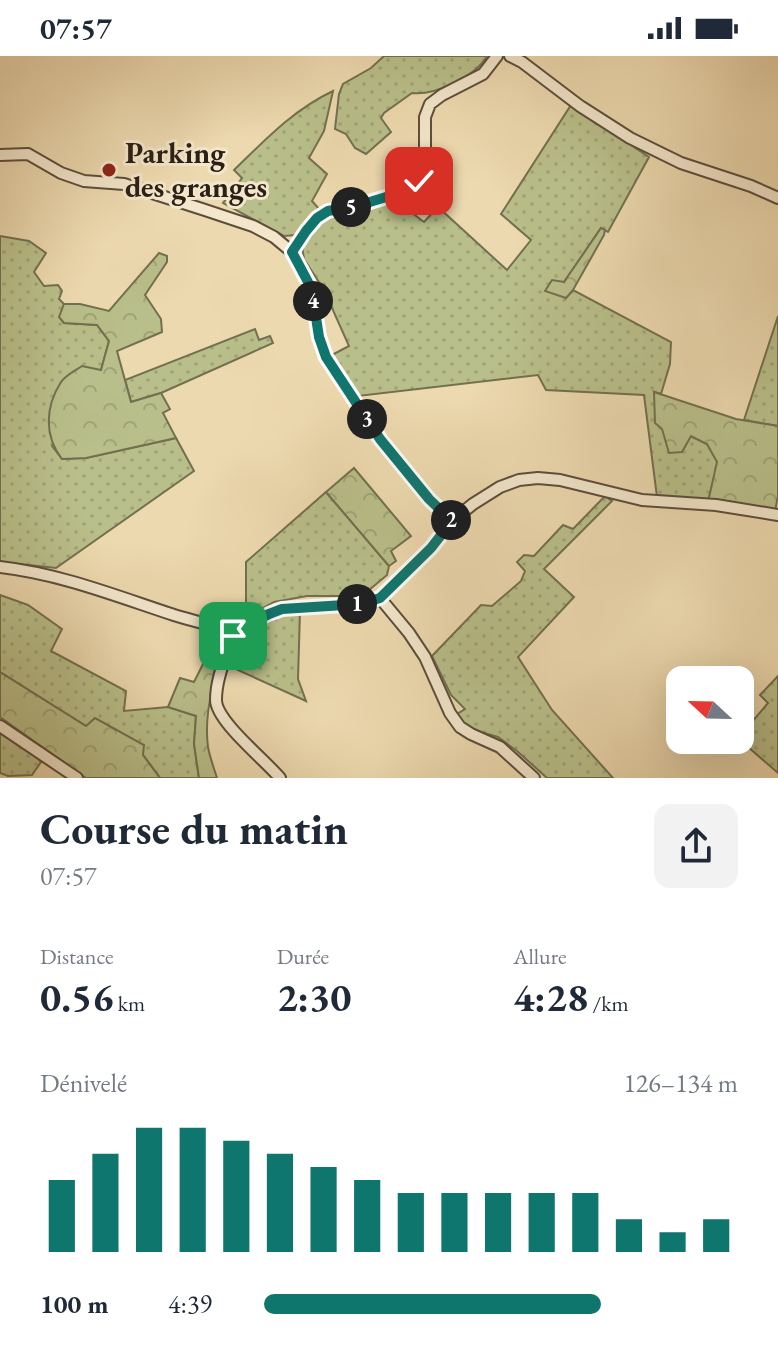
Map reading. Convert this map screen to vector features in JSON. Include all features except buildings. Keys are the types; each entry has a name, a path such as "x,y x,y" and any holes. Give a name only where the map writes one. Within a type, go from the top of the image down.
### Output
{"street":[{"path":"292,252 317,218 328,211 409,190 419,181 425,152 425,117 430,104 483,74 497,56"},
{"path":"510,56 630,138 681,163 778,198"},
{"path":"0,155 28,154 61,173 84,181 124,184 253,226 274,237 292,252 308,282 326,357 380,439 429,499 452,521"},
{"path":"0,567 33,571 78,583 234,632 282,609 360,604 380,598 431,548 452,521 500,487 519,480 560,480 642,500 716,505 778,515"},
{"path":"380,598 425,657 450,713 460,727 500,747 534,778"},
{"path":"234,632 215,703 227,724 280,778"},
{"path":"0,726 77,778"}],"green space":[{"path":"384,56 487,56 464,77 442,88 412,93 384,113 381,118 391,132 366,154 355,148 346,134 335,129 339,94 343,84 371,68"},
{"path":"333,91 324,131 309,158 327,174 312,201 320,210 296,235 284,236 223,203 242,178 234,170 292,116"},
{"path":"571,105 649,157 608,232 601,228 564,282 566,298 573,290 671,342 670,364 661,394 655,392 690,436 707,444 718,462 708,502 657,497 644,395 546,390 538,375 358,396 332,355 349,346 324,290 304,259 302,246 323,219 390,202 404,207 424,222 438,207 507,270 531,240 501,214"},
{"path":"601,228 605,230 604,235 566,298 545,291 552,280 564,282"},
{"path":"0,236 29,241 46,253 34,272 44,286 58,285 62,291 59,299 64,304 60,317 64,323 97,325 109,341 101,370 52,446 62,459 86,458 176,438 194,471 56,568 0,562"},
{"path":"159,253 167,256 167,262 145,295 161,319 162,332 117,351 131,402 161,393 170,409 163,413 176,438 86,458 62,459 50,431 52,401 63,380 82,366 101,370 109,341 97,325 64,323 59,317 64,304 80,304 109,311"},
{"path":"778,316 778,426 744,420"},
{"path":"255,329 259,340 270,336 273,343 161,393 131,402 125,380"},
{"path":"654,392 736,419 778,426 778,496 775,511 708,502 717,462 707,444 691,436 682,452 669,453 662,429 655,423"},
{"path":"354,468 411,536 391,551 396,561 389,566 326,492"},
{"path":"326,492 389,566 387,575 362,596 307,596 274,602 240,621 246,610 246,562"},
{"path":"605,496 612,501 544,569 574,597 518,657 552,710 613,778 547,778 498,737 467,728 457,714 465,709 451,695 432,656 481,605 492,606 521,581 525,571 517,562 524,555 534,556 563,525 573,529"},
{"path":"0,595 28,605 62,629 51,651 126,691 124,711 168,707 196,716 194,744 199,778 160,778 143,755 86,726 0,672"},
{"path":"300,611 298,679 306,701 229,666 242,635 281,614"},
{"path":"219,632 227,635 207,719 209,751 217,778 199,778 194,744 196,716 168,707 180,678 194,682"},
{"path":"0,672 86,726 95,718 144,745 143,755 160,778 86,778 0,717"},
{"path":"778,676 778,773 754,752 754,720 768,703 760,695"},
{"path":"0,732 41,762 32,775 8,776 0,773"}],"place":[{"name":"Parking des granges","path":"109,170"}],"route":[{"path":"233,636 234,632 282,609 360,604 380,598 431,548 452,521 429,499 380,439 326,357 308,282 292,252 317,218 328,211 409,190 419,181"}]}
